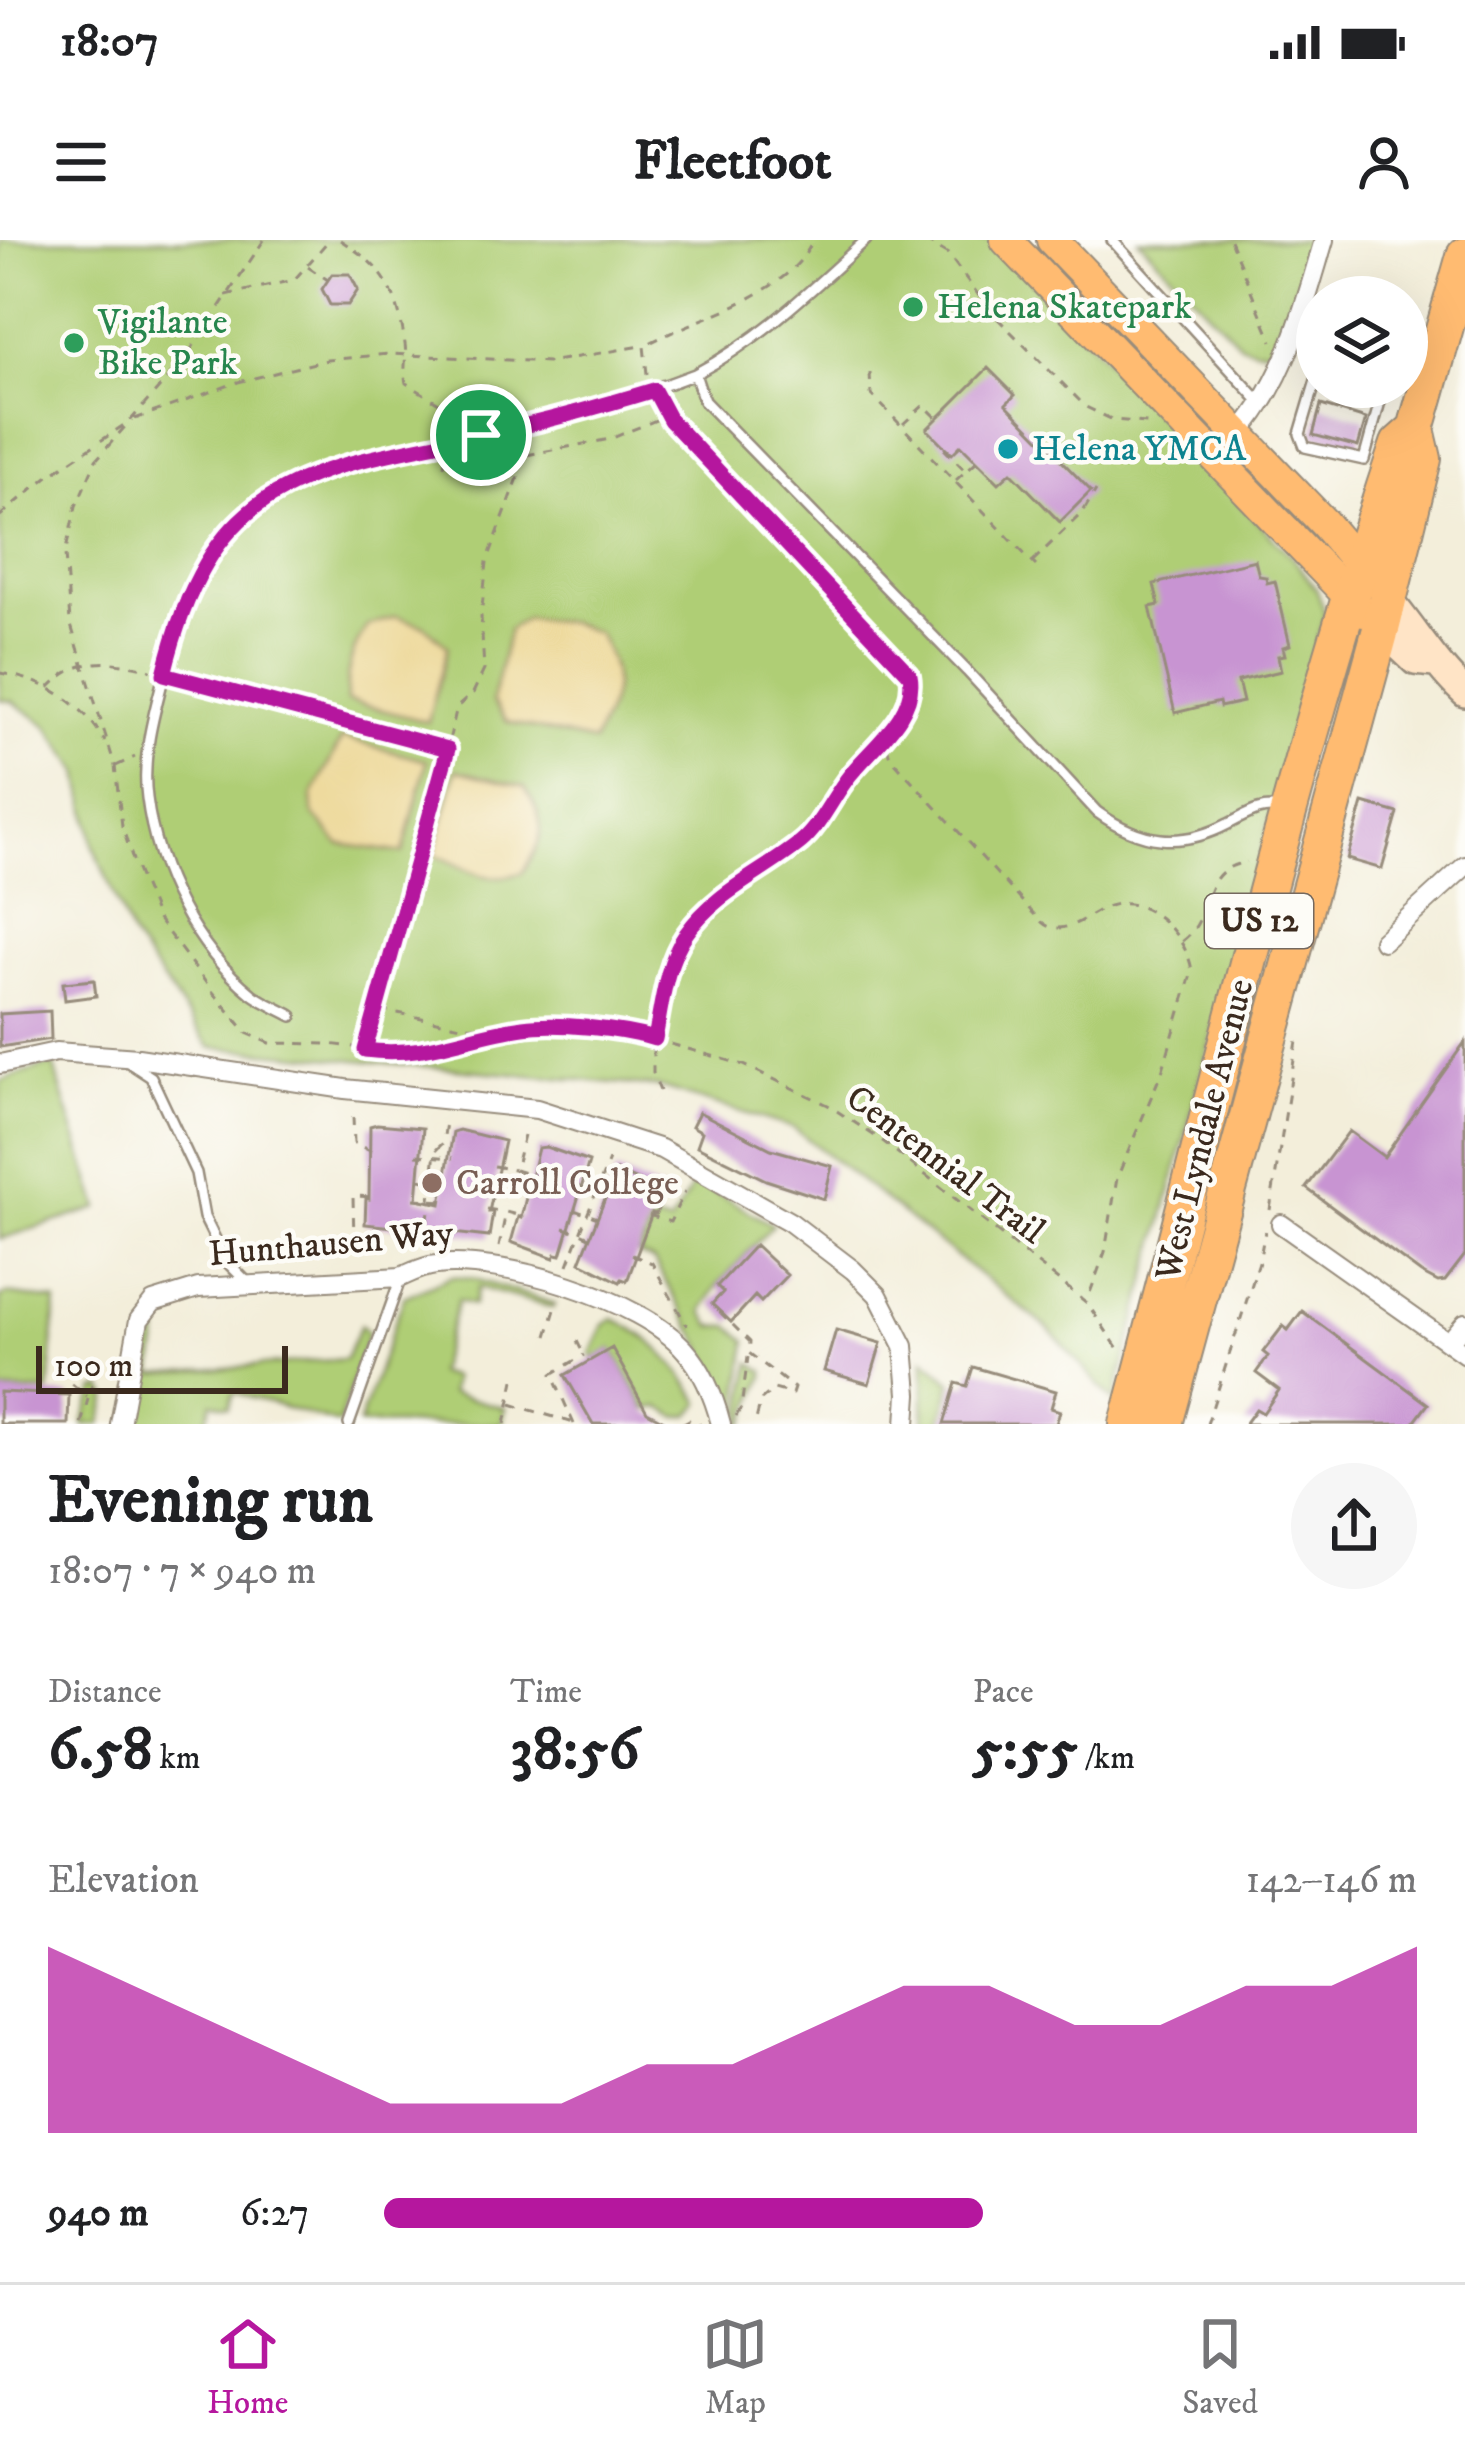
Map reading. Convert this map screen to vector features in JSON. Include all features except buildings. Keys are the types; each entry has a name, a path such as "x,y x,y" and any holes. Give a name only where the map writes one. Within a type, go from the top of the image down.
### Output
{"highway":[{"name":"West Lyndale Avenue","path":"1428,358 1460,321 1465,256"},
{"name":"West Lyndale Avenue","path":"1164,1424 1385,614 1423,459 1417,408"},
{"name":"West Lyndale Avenue","path":"1128,1424 1288,812 1354,580 1399,444 1416,428"}],"main road":[{"path":"1006,240 1215,458 1354,580"},
{"path":"1052,240 1239,434 1385,614 1415,661 1434,663 1465,693"}],"street":[{"path":"1317,276 1324,240"},
{"path":"1215,458 1261,403 1296,337"},
{"path":"1382,941 1465,866"},
{"path":"0,1064 56,1052 118,1056 345,1090 537,1109 661,1149 790,1222 854,1270 878,1295 904,1346 906,1424"},
{"path":"1281,1224 1457,1348 1465,1323"},
{"name":"Hunthausen Way","path":"120,1424 139,1320 153,1302 199,1288 401,1277 432,1264 469,1265 612,1299 643,1315 684,1348 728,1420"}],"lane":[{"path":"292,1016 253,995 189,922 152,832 146,790 148,750 164,674 192,586 223,537 263,500 308,475 362,457 579,413 695,374 774,325 866,240"},
{"path":"1112,240 1261,403"},
{"path":"695,374 704,401 1097,812 1120,829 1153,841 1204,836 1257,808 1288,812"},
{"path":"1308,408 1300,434 1305,446 1364,460 1378,408"},
{"path":"118,1056 151,1077 196,1173 204,1217 226,1261 249,1284"},
{"path":"350,1424 401,1277"}],"path":[{"name":"Centennial Trail","path":"265,240 185,358 96,460 69,527 65,586 81,664 115,766 122,826 157,918 231,1016 247,1033 270,1043 401,1053 438,1049 522,1027 574,1028 655,1039 744,1065 828,1105 884,1142 1087,1303 1120,1352"},
{"path":"226,295 294,280 329,240"},
{"path":"340,240 367,256 391,286 399,308 406,383 444,406 445,467 610,439 668,415"},
{"path":"0,516 47,477 132,420 238,382 298,366 373,355 548,362 644,346 759,291 791,269 813,240"},
{"path":"925,240 948,254 991,312 1086,407 1113,420 1153,424"},
{"path":"1230,240 1272,343"},
{"path":"306,266 328,280"},
{"path":"644,346 645,371 668,415 910,675 912,683 886,735 850,774 806,837 734,887 685,935 668,974 655,1039 652,1066 661,1091"},
{"path":"870,374 871,394 1034,564 1083,512 1096,490"},
{"path":"902,426 924,405 937,418"},
{"path":"944,449 966,471"},
{"path":"365,1050 457,707 473,693 484,670 487,562 518,478 521,456"},
{"path":"955,481 977,461"},
{"path":"49,688 81,664 110,661 448,749"},
{"name":"Centennial Trail","path":"0,673 49,688 93,721 111,754"},
{"path":"886,735 890,757 1046,926 1071,926 1121,903 1148,910 1180,942 1192,971 1163,1069 1117,1178 1105,1252 1087,1303"},
{"path":"115,766 148,750"},
{"path":"1180,942 1200,921 1217,874 1227,866 1258,863"},
{"path":"378,1009 461,1026 522,1027"},
{"path":"1207,1424 1259,1262 1299,1033"},
{"path":"353,1117 354,1143 374,1153"},
{"path":"426,1239 435,1155 443,1143 446,1122"},
{"path":"515,1170 524,1135"},
{"path":"416,1155 453,1158"},
{"path":"566,1273 609,1160"},
{"path":"494,1166 535,1176"},
{"path":"419,1179 445,1182"},
{"path":"576,1186 611,1198"},
{"path":"649,1215 670,1222 685,1191"},
{"path":"355,1243 353,1196 372,1197"},
{"path":"414,1199 446,1202"},
{"path":"487,1209 524,1217"},
{"path":"574,1210 598,1218"},
{"path":"497,1255 506,1213"},
{"path":"564,1228 594,1239"},
{"path":"632,1255 652,1264 691,1333"},
{"path":"548,1336 557,1301"},
{"path":"720,1312 750,1342 740,1415 728,1420"},
{"path":"575,1423 552,1374 584,1356 578,1341"},
{"path":"748,1352 794,1388 792,1394 774,1389 766,1393 755,1424"},
{"path":"505,1424 514,1380"},
{"path":"72,1384 89,1397"},
{"path":"81,1424 92,1385"},
{"path":"511,1404 575,1423"},
{"path":"682,1424 689,1420 700,1424"}],"green space":[{"path":"0,240 995,240 1296,562 1317,590 1325,613 1114,1402 1049,1329 794,1128 659,1087 210,1047 132,937 94,848 80,772 47,725 12,701 0,700"},
{"path":"1139,240 1315,240 1305,276 1296,276 1296,308 1289,333 1267,348 1240,344"},
{"path":"53,1064 99,1208 0,1239 0,1081"},
{"path":"695,1181 773,1225 717,1286 703,1311 712,1326 730,1326 747,1341 738,1410 654,1261 639,1255 652,1220 670,1224"},
{"path":"452,1276 555,1304 553,1308 478,1287 473,1305 458,1300 437,1373 453,1378 450,1393 505,1408 502,1424 359,1424 404,1297"},
{"path":"0,1297 56,1301 49,1391 0,1391"},
{"path":"154,1318 160,1322 153,1374 345,1359 361,1325 368,1332 339,1424 234,1392 229,1407 212,1402 205,1424 131,1424 144,1339"},
{"path":"613,1319 652,1343 684,1378 701,1403 690,1415 678,1417 660,1407 647,1409 612,1349 594,1359 591,1354 604,1325"},
{"path":"924,1359 952,1382 940,1424 924,1424"},
{"path":"751,1363 764,1371 764,1377 741,1424"},
{"path":"103,1388 108,1397 101,1424 83,1424 95,1390"}],"sand":[{"path":"396,616 425,626 448,647 428,722 347,701 348,671 361,635 367,626"},
{"path":"526,618 572,623 598,633 611,664 614,688 593,742 507,722 492,701 509,629"},
{"path":"342,738 427,761 403,853 339,844 313,814 312,796"},
{"path":"456,770 525,787 541,831 522,873 485,876 434,855"}],"place":[{"name":"Helena Skatepark","path":"913,307"},
{"name":"Vigilante Bike Park","path":"74,343"},
{"name":"Helena YMCA","path":"1008,449"},
{"name":"Carroll College","path":"432,1183"}],"route":[{"path":"654,390 670,420 910,675 905,704 886,735 850,774 806,837 734,887 685,935 668,974 655,1039 542,1026 438,1049 365,1050 448,749 164,674 192,586 223,537 263,500 308,475 362,457 481,435 654,390"}]}
